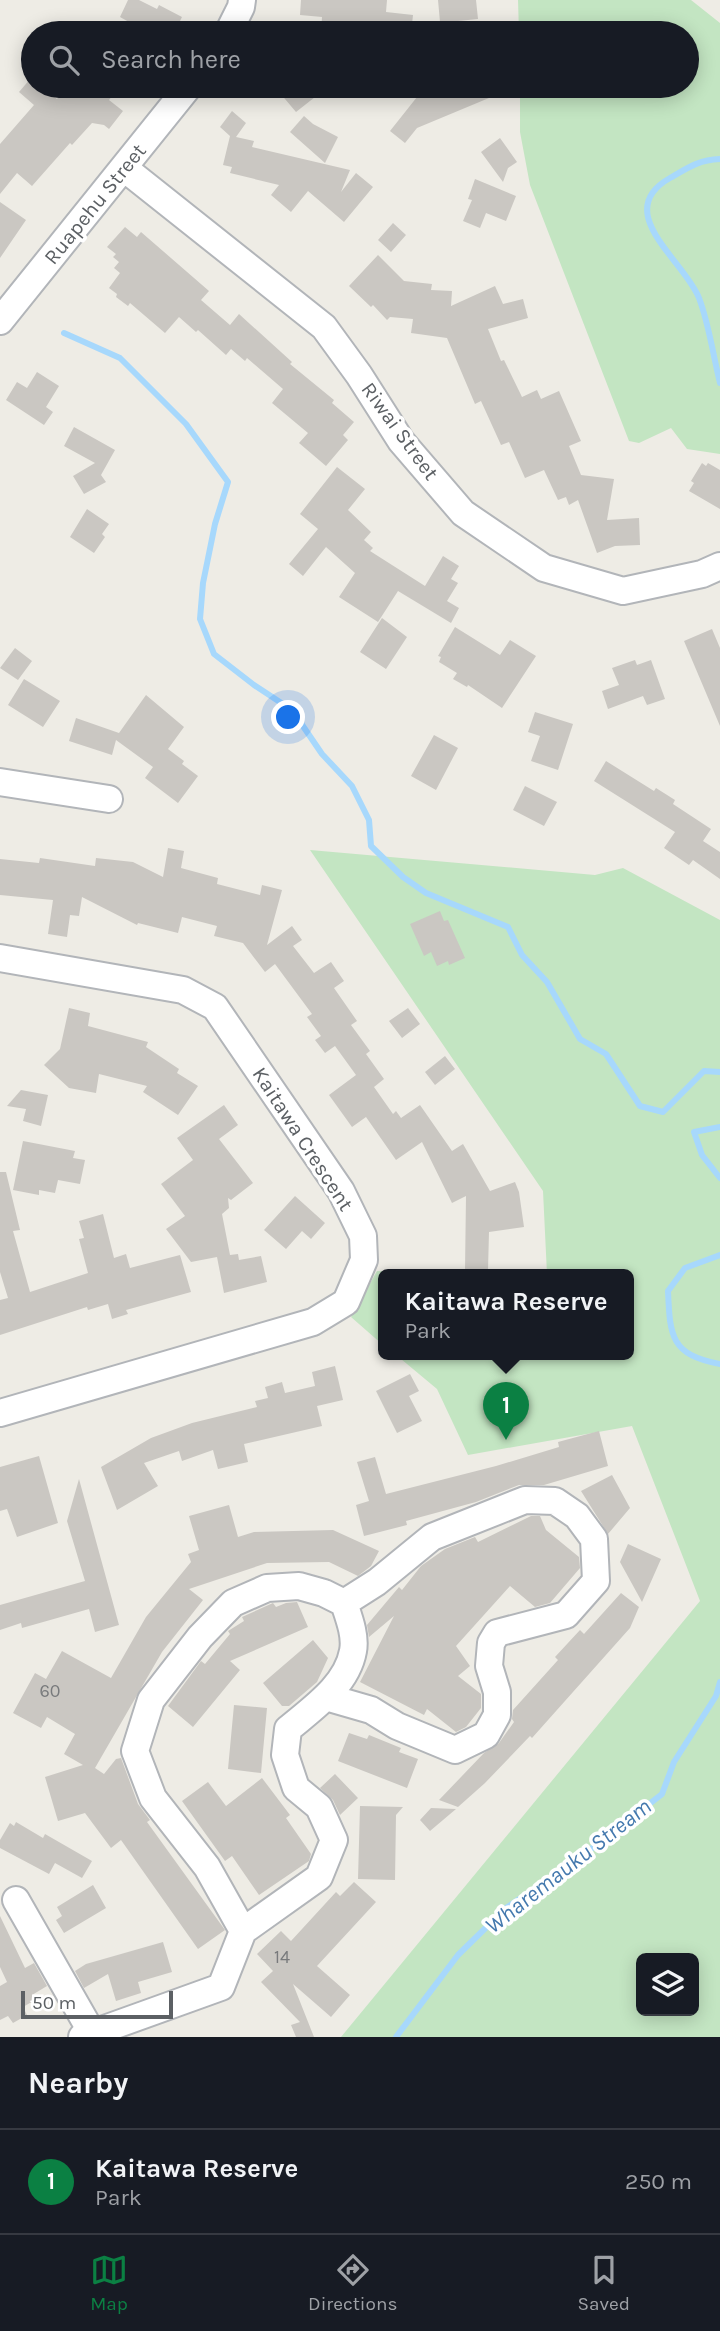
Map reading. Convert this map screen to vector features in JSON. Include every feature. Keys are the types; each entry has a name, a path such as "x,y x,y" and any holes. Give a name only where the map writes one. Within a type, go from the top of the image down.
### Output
{"street":[{"path":"234,21 242,0"},
{"name":"Ruapehu Street","path":"0,321 179,98"},
{"name":"Riwai Street","path":"124,168 324,327 359,374 401,441 463,513 544,568 623,591 702,574 720,566"},
{"path":"0,782 109,799"},
{"name":"Kaitawa Crescent","path":"0,958 183,990 215,1007 341,1191 363,1236 364,1260 346,1302 313,1322 0,1413"},
{"path":"326,1697 371,1710 397,1726 455,1750 486,1735 497,1715 497,1692 489,1666 491,1643 496,1633 566,1615 596,1581 594,1539 577,1516 555,1501 526,1500 432,1537 377,1582 344,1604"},
{"path":"16,1900 87,2035 221,1987 243,1931 319,1877 334,1840 319,1807 296,1788 285,1755 288,1729 326,1697 345,1673 354,1649 351,1624 344,1604 324,1593 299,1586 267,1588 233,1603 200,1637 151,1700 135,1751 153,1798 206,1867 243,1931"}],"green space":[{"path":"518,0 691,0 720,23 720,454 687,449 671,428 639,443 629,441 530,185 520,132 520,98 699,98 699,21 519,21"},
{"path":"310,850 595,875 623,868 720,920 720,2037 341,2037 700,1601 632,1426 468,1455 437,1389 402,1360 634,1360 634,1269 547,1269 543,1191"},
{"path":"377,1271 378,1271 378,1341 351,1317"}],"building":[{"path":"128,0 139,0 157,9 159,5 182,17 180,21 127,21 120,17"},
{"path":"301,0 387,0 386,12 413,15 412,21 322,21 322,17 300,15"},
{"path":"438,0 476,0 478,19 440,21"},
{"path":"26,98 111,98 109,100 123,111 109,129 104,125 92,123 72,145 70,143 32,186 17,173 0,194 0,144 34,105"},
{"path":"284,98 314,98 296,112"},
{"path":"416,98 489,98 417,128 405,143 390,131"},
{"path":"232,111 246,123 236,137 254,141 252,147 350,170 341,192 356,173 373,187 344,222 308,191 291,212 271,195 279,185 230,173 232,167 223,165 230,136 220,127"},
{"path":"304,116 338,137 325,163 290,132"},
{"path":"500,138 517,162 508,168 503,182 481,152"},
{"path":"475,179 516,196 506,221 486,213 480,228 463,221 472,200 468,199"},
{"path":"0,202 26,220 0,258"},
{"path":"393,223 406,235 391,252 378,240"},
{"path":"125,227 137,237 141,232 209,291 201,300 230,325 239,314 292,362 290,364 334,400 332,403 354,422 343,435 348,440 326,466 299,443 308,433 272,403 283,389 247,358 245,361 231,349 226,355 179,317 165,333 130,303 128,306 116,297 117,294 109,288 120,273 114,268 119,262 113,257 116,254 107,247"},
{"path":"378,255 404,281 432,284 431,290 452,291 451,306 495,286 503,304 523,299 528,318 488,329 501,361 504,360 522,397 537,390 541,399 559,391 581,441 569,446 581,475 614,479 607,520 639,518 640,545 615,546 597,553 578,500 569,505 566,497 558,500 544,470 525,478 509,442 501,445 481,401 475,404 447,338 411,333 413,319 390,317 387,320 349,286"},
{"path":"37,372 59,386 46,407 53,412 44,425 6,400 17,382 27,388"},
{"path":"74,427 115,450 101,475 106,482 84,494 73,476 95,463 64,446"},
{"path":"702,463 706,466 708,463 720,470 720,509 689,491 694,483 691,481"},
{"path":"337,467 365,489 348,510 371,532 364,540 373,548 370,551 425,586 443,556 459,566 451,579 458,583 447,601 459,608 451,623 398,591 378,622 339,597 355,573 326,547 303,576 289,564 318,529 300,514"},
{"path":"87,509 109,524 102,534 105,537 94,553 70,537"},
{"path":"382,618 407,637 386,669 360,652"},
{"path":"455,627 500,655 510,640 536,656 502,708 468,685 467,687 453,679 457,673 439,662 441,657 438,656"},
{"path":"712,629 720,648 720,726 684,641"},
{"path":"15,648 32,661 18,680 0,668"},
{"path":"635,660 637,665 651,660 665,699 647,705 643,696 608,709 602,691 619,685 612,668"},
{"path":"24,679 60,701 43,727 8,705"},
{"path":"146,695 184,727 168,749 198,776 178,803 145,778 153,767 116,740 112,755 69,741 76,718 119,733"},
{"path":"535,712 573,724 558,770 531,761 540,736 528,732"},
{"path":"434,735 458,748 436,790 411,776"},
{"path":"606,761 654,791 656,788 675,800 673,804 711,829 703,841 720,852 720,879 693,860 689,865 664,848 675,832 594,781"},
{"path":"525,786 557,802 544,826 513,810"},
{"path":"168,848 184,851 181,868 218,878 217,884 260,895 262,885 282,890 267,945 292,926 302,940 293,946 314,973 331,962 344,981 334,988 357,1021 351,1025 370,1051 366,1054 384,1079 374,1087 393,1114 396,1111 401,1118 420,1105 452,1151 463,1144 490,1191 515,1182 524,1227 489,1232 488,1269 465,1269 466,1196 452,1203 422,1142 396,1160 366,1117 352,1127 329,1095 356,1075 335,1046 325,1053 315,1040 321,1036 307,1017 312,1014 275,964 265,972 243,943 214,936 217,926 182,917 178,933 138,923 137,925 82,897 79,916 70,915 67,937 48,934 53,900 0,895 0,859 39,863 40,858 95,866 96,858 133,862 163,877"},
{"path":"440,911 444,921 448,920 465,958 449,965 448,961 437,966 431,952 424,956 410,924"},
{"path":"69,1008 90,1013 88,1026 148,1042 146,1047 179,1069 177,1073 198,1086 178,1115 143,1092 147,1086 99,1074 96,1093 69,1088 44,1065 60,1049"},
{"path":"408,1008 420,1024 402,1038 389,1021"},
{"path":"445,1056 455,1069 435,1085 425,1072"},
{"path":"21,1090 48,1095 41,1126 23,1121 26,1109 7,1106"},
{"path":"224,1105 238,1125 219,1139 253,1183 231,1200 228,1198 229,1208 222,1214 230,1255 238,1254 239,1260 261,1256 267,1282 224,1293 217,1257 191,1262 166,1229 185,1216 161,1184 193,1160 177,1138"},
{"path":"23,1141 75,1151 73,1158 85,1160 80,1184 58,1180 55,1193 39,1190 39,1195 13,1190"},
{"path":"0,1172 6,1172 20,1230 13,1231 30,1292 88,1273 79,1239 84,1238 79,1221 103,1214 114,1258 126,1254 130,1268 180,1255 191,1292 126,1310 128,1314 112,1319 108,1304 88,1310 87,1307 0,1335 0,1300 8,1298 0,1272"},
{"path":"295,1196 325,1223 311,1239 302,1231 286,1249 264,1230"},
{"path":"335,1366 343,1400 317,1406 322,1426 244,1444 248,1462 218,1469 213,1450 182,1461 179,1451 144,1463 158,1486 117,1510 101,1467 151,1438 192,1423 257,1407 255,1401 268,1398 265,1387 282,1382 285,1393 315,1386 312,1372"},
{"path":"410,1374 419,1391 409,1396 422,1421 397,1433 376,1391"},
{"path":"599,1431 608,1466 544,1485 519,1485 476,1502 406,1521 407,1525 364,1536 356,1505 369,1501 357,1462 375,1457 386,1494 496,1466 559,1447 558,1442"},
{"path":"39,1456 58,1523 17,1537 7,1509 0,1511 0,1467"},
{"path":"612,1475 630,1508 608,1534 581,1491"},
{"path":"79,1479 119,1625 95,1632 89,1609 22,1628 21,1623 0,1630 0,1605 85,1581 67,1521"},
{"path":"229,1505 238,1537 254,1532 333,1530 379,1551 371,1566 358,1576 329,1562 267,1563 189,1589 203,1600 162,1652 95,1768 104,1774 116,1759 121,1758 138,1804 150,1820 147,1822 225,1930 198,1949 121,1840 111,1848 85,1813 58,1821 45,1777 83,1765 64,1754 75,1734 47,1717 41,1728 13,1713 35,1673 46,1679 62,1651 111,1678 146,1617 191,1562 188,1554 199,1550 189,1516"},
{"path":"531,1516 540,1516 546,1530 579,1557 580,1568 550,1603 535,1607 510,1586 456,1646 470,1666 458,1676 481,1694 481,1708 466,1727 456,1732 427,1709 424,1715 360,1682 394,1616 369,1637 367,1625 399,1587 402,1590 421,1566 445,1549 475,1537 478,1542"},
{"path":"628,1544 661,1559 642,1602 620,1562"},
{"path":"621,1593 639,1607 630,1628 532,1738 530,1736 485,1783 458,1807 439,1800 484,1753 499,1743 514,1722 513,1710 558,1660 555,1657 580,1630 584,1634"},
{"path":"297,1602 308,1627 230,1661 240,1670 193,1727 168,1706 201,1661 205,1664 230,1634 228,1631 244,1621 242,1617 273,1603 276,1607"},
{"path":"313,1640 328,1658 317,1682 289,1706 282,1706 263,1683"},
{"path":"234,1705 267,1708 261,1773 228,1769"},
{"path":"349,1733 367,1739 369,1735 401,1748 399,1752 418,1759 407,1788 338,1761"},
{"path":"335,1774 358,1798 340,1815 333,1800 320,1788"},
{"path":"262,1778 290,1815 286,1818 311,1854 309,1861 259,1895 232,1856 225,1861 182,1801 208,1782 226,1806"},
{"path":"360,1806 403,1807 396,1815 395,1880 358,1879"},
{"path":"431,1808 456,1809 430,1831 420,1820"},
{"path":"16,1822 43,1838 45,1834 92,1861 82,1878 55,1863 49,1874 0,1848 0,1840 10,1823 14,1826"},
{"path":"354,1882 376,1902 317,1966 350,1995 331,2017 293,1984 314,2037 296,2037 291,2025 300,2022 261,1982 273,1971 257,1954 281,1931 291,1941 336,1892 340,1896"},
{"path":"93,1885 106,1908 64,1933 56,1920 62,1916 57,1907"},
{"path":"0,1916 25,1968 34,1963 47,1986 32,1995 35,2000 23,2007 27,2015 13,2023 8,2016 0,2020 0,1986 7,1982 0,1967"},
{"path":"163,1942 172,1972 138,1982 141,1993 116,2001 108,1974 84,1988 75,1971 86,1964"}],"waterway":[{"name":"Wharemauku Stream","path":"720,159 689,167 670,178 653,191 647,206 649,221 657,237 699,298 720,383"},
{"path":"64,333 120,358 186,424 228,482 215,524 203,583 200,619 214,654 292,710 322,754 352,786 369,820 371,846 403,877 426,893 508,927 522,955 547,982 580,1039 606,1054 640,1106 663,1112 704,1071 720,1072"},
{"path":"720,1127 694,1132 702,1155 720,1178"},
{"name":"Wharemauku Stream","path":"720,1255 685,1268 668,1291 670,1320 676,1341 691,1355 720,1364"},
{"name":"Wharemauku Stream","path":"396,2037 458,1955 506,1908 570,1865 662,1794 674,1762 716,1696 720,1682"}],"place":[{"name":"Kaitawa Reserve","path":"506,1440"}]}
